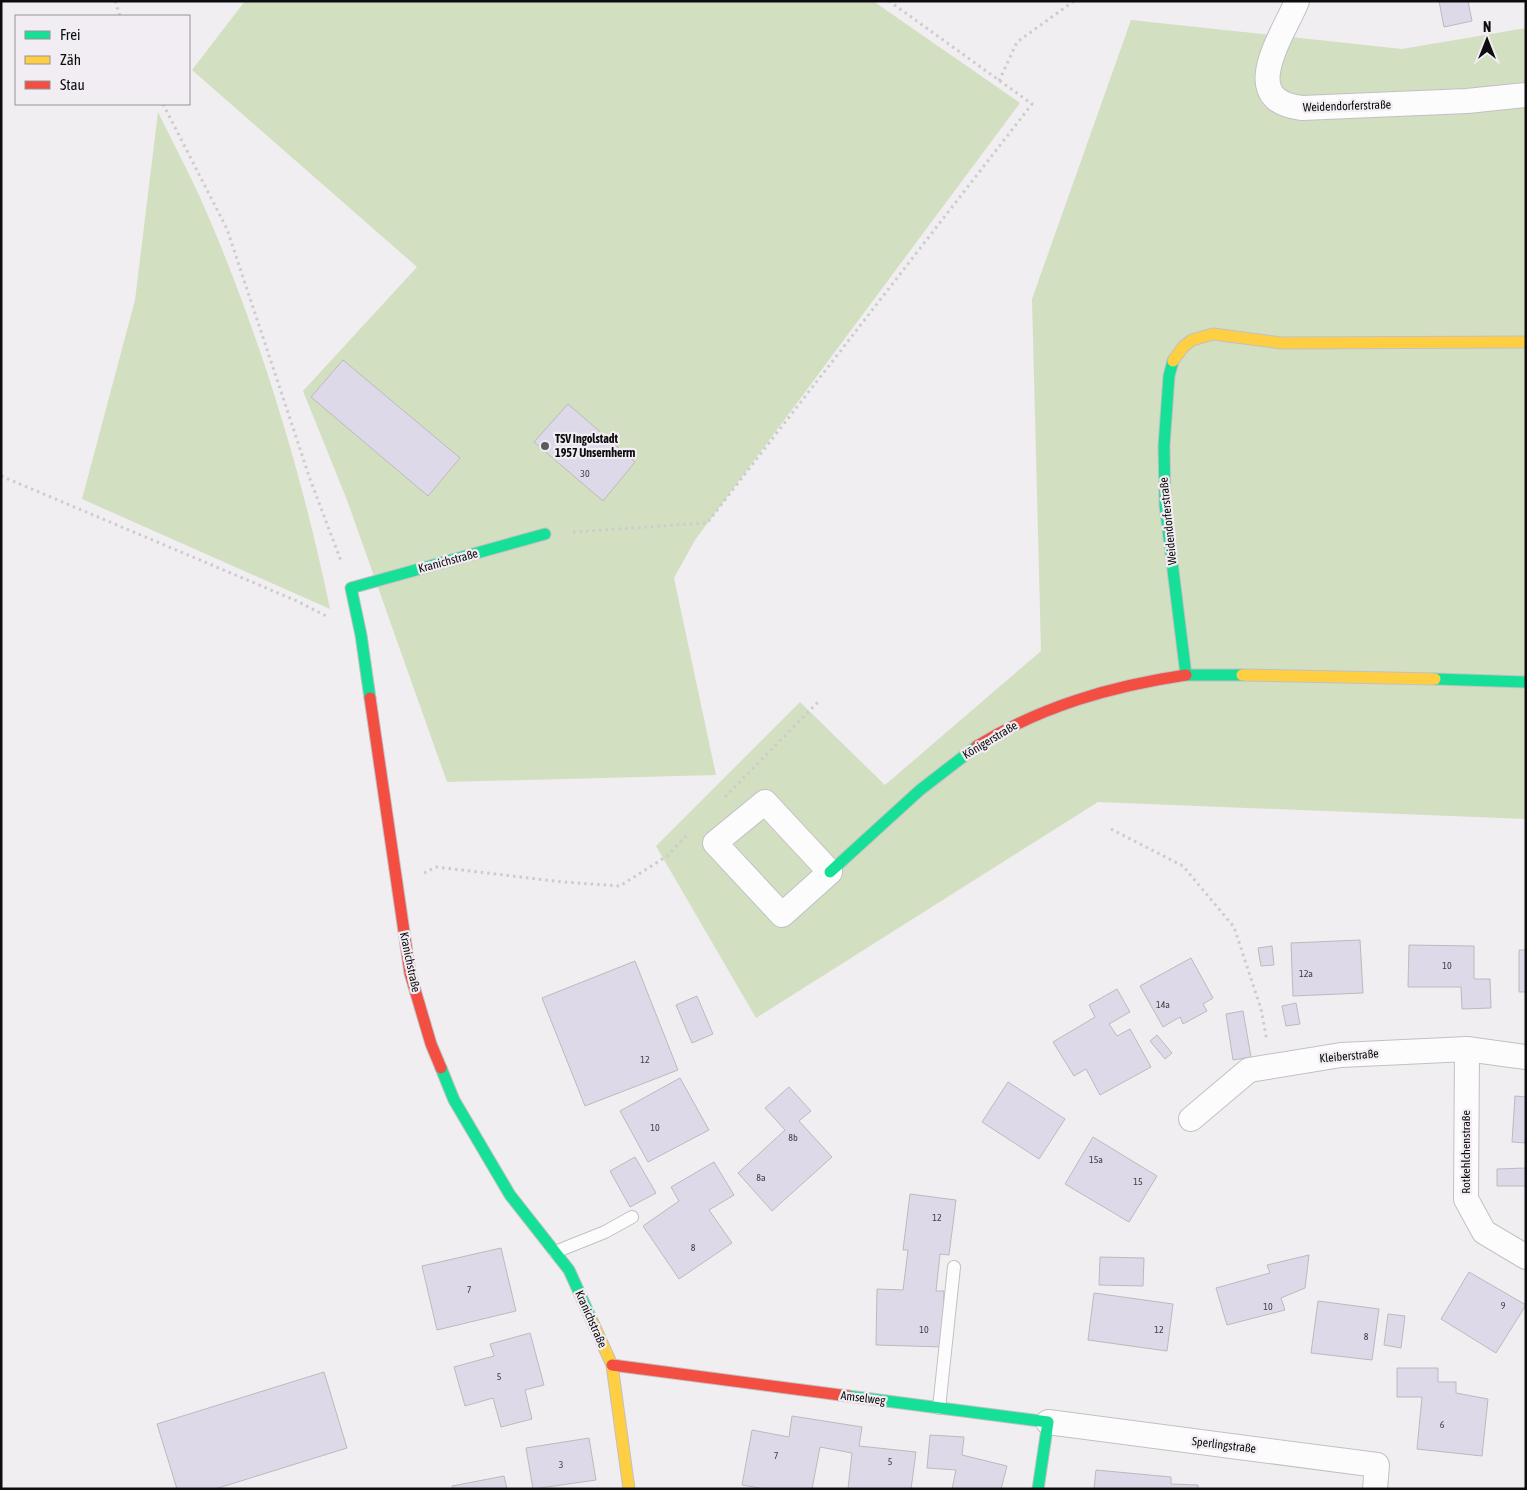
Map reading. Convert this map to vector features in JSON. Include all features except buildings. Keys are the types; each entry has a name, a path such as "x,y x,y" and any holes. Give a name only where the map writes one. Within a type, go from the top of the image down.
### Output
{"street":[{"name":"Weidendorferstraße","path":"1297,1 1267,67 1268,85 1272,93 1286,104 1302,108 1467,101 1526,95"},
{"name":"Weidendorferstraße","path":"1186,675 1165,505 1164,476 1169,376 1174,360 1183,347 1192,340 1213,334 1281,343 1526,342"},
{"name":"Kranichstraße","path":"544,534 350,588 361,635 410,973 431,1044 454,1100 510,1195 569,1270 612,1365 629,1489"},
{"path":"1186,675 1330,675 1526,682"},
{"name":"Königerstraße","path":"830,872 765,802 715,843 782,915 830,872 927,784 953,763 995,735 1064,702 1144,680 1186,675"},
{"name":"Kleiberstraße","path":"1191,1119 1249,1070 1341,1055 1467,1049 1526,1057"},
{"name":"Rotkehlchenstraße","path":"1467,1049 1466,1199 1484,1232 1526,1257"},
{"name":"Amselweg","path":"612,1365 1048,1422"},
{"path":"1038,1489 1048,1422"},
{"name":"Sperlingstraße","path":"1048,1422 1378,1465 1375,1489"}],"lane":[{"path":"555,1252 632,1218"},
{"path":"939,1408 954,1267"}],"path":[{"path":"114,1 120,15"},
{"path":"544,534 706,523 1032,104 889,1"},
{"path":"999,81 1017,42 1074,1"},
{"path":"164,105 227,229 310,479 350,588"},
{"path":"1,476 297,602 361,635"},
{"path":"721,802 819,701"},
{"path":"396,885 436,867 563,882 620,886 667,856 695,828"},
{"path":"1111,829 1182,866 1234,927 1261,1008 1272,1066"}],"green space":[{"name":"TSV Ingolstadt 1957 Unsernherrn","path":"245,1 873,1 1020,103 695,540 674,578 716,775 447,782 347,500 303,391 417,267 192,70"},
{"path":"1131,20 1402,49 1526,28 1526,819 1098,802 756,1018 656,846 800,702 885,785 1041,651 1032,299"},
{"path":"158,112 212,225 249,319 295,463 330,609 82,499 135,300"}],"traffic: fast":[{"path":"1173,361 1169,376 1164,446 1165,505 1186,675 1242,675"},
{"path":"370,698 361,635 351,588 545,534"},
{"path":"1435,679 1526,682"},
{"path":"830,872 920,790 977,746"},
{"path":"441,1068 454,1100 510,1195 569,1270 593,1323"},
{"path":"848,1396 1048,1422 1038,1489"}],"traffic: slow":[{"path":"1173,361 1183,347 1192,340 1213,334 1281,343 1526,342"},
{"path":"1242,675 1435,679"},
{"path":"593,1323 612,1365 629,1489"}],"traffic: jam":[{"path":"977,746 1027,720 1078,700 1131,685 1186,675"},
{"path":"370,698 410,973 431,1044 441,1068"},
{"path":"612,1365 848,1396"}],"place":[{"name":"TSV Ingolstadt 1957 Unsernherrn","path":"545,446"}]}
